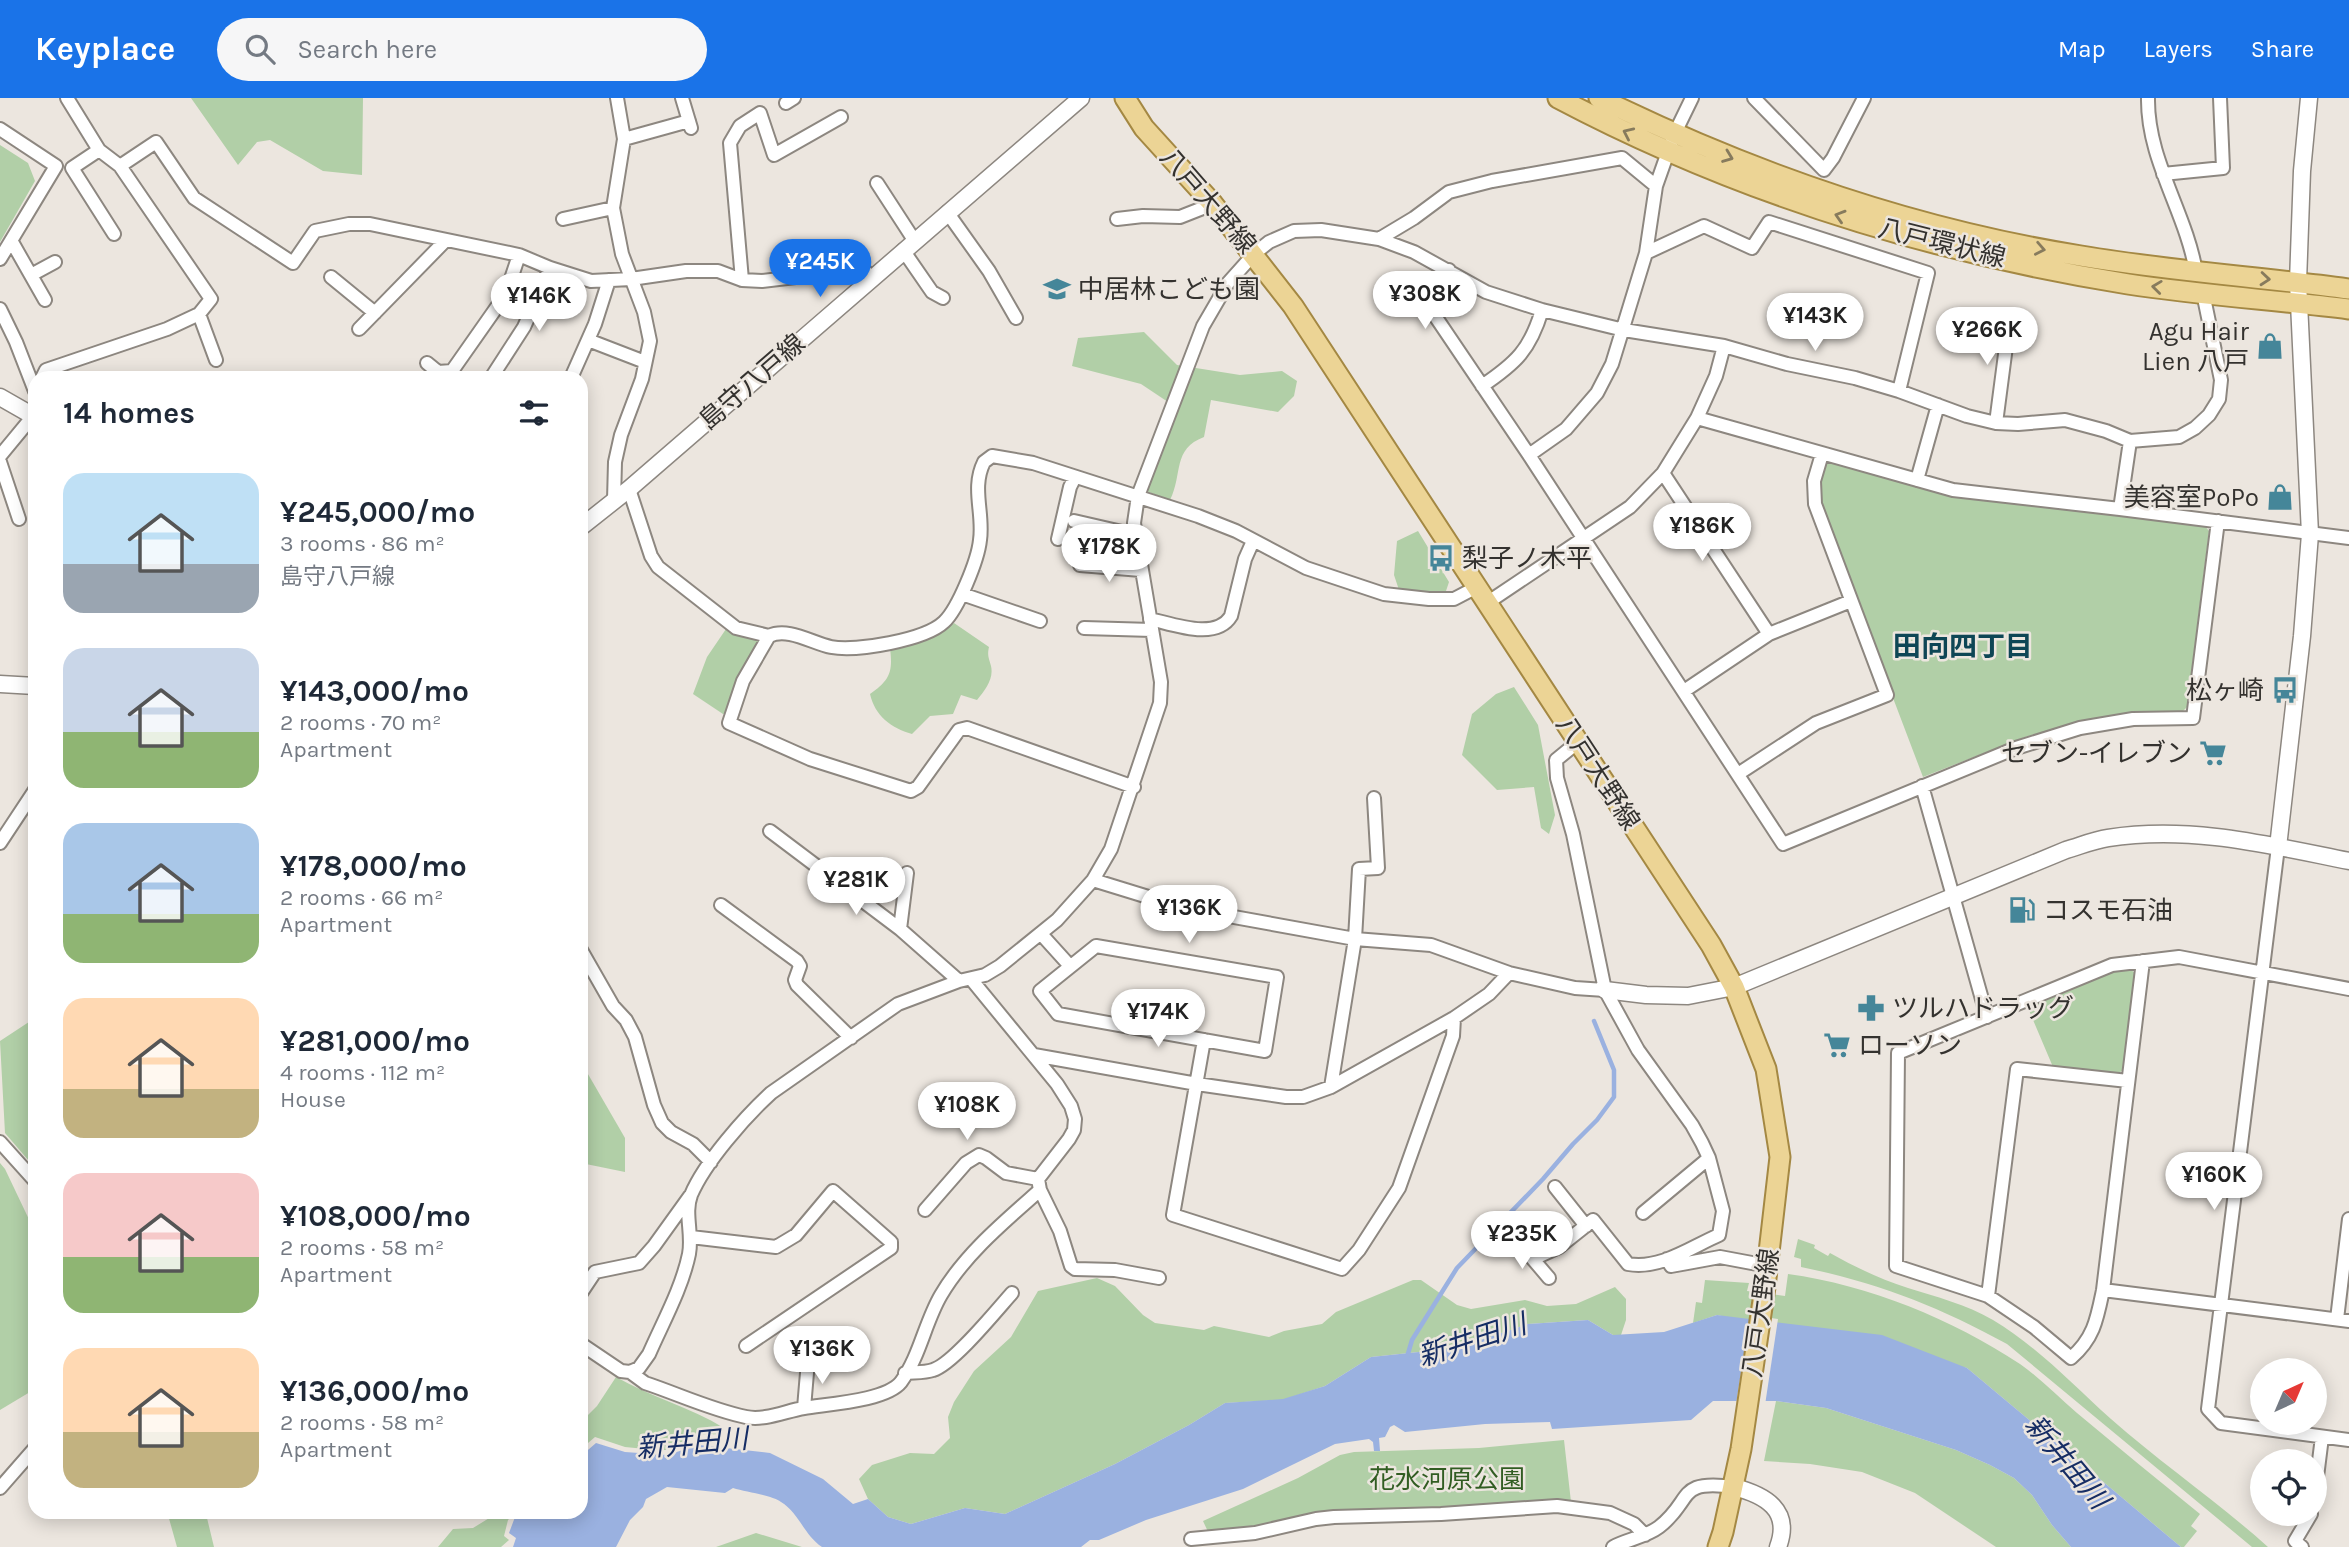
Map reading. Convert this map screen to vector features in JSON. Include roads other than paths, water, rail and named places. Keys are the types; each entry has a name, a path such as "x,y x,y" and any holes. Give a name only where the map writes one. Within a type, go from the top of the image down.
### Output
{"main road":[{"name":"八戸大野線","path":"1125,98 1144,128 1213,204 1293,306 1711,945 1734,986 1766,1069 1780,1157 1768,1266 1741,1449 1718,1547"},
{"name":"八戸環状線","path":"1558,98 1671,144 1784,198 1939,244 2129,284 2349,309"},
{"name":"八戸環状線","path":"1599,98 1671,144 1917,222 2080,256 2349,289"}],"street":[{"path":"46,371 167,329 199,314 211,299 120,166 99,150 67,98"},
{"path":"614,500 615,462 621,435 642,379 650,341 644,312 622,254 613,208 624,139 617,98"},
{"path":"624,139 690,125 682,98"},
{"name":"島守八戸線","path":"588,521 629,489 1081,98"},
{"path":"1530,455 1566,429 1597,393 1612,364 1646,253 1656,186 1692,98"},
{"path":"1754,98 1824,170 1833,158 1860,100"},
{"path":"2147,98 2154,151 2187,232 2196,272"},
{"path":"2163,174 2223,168 2220,98"},
{"path":"2309,98 2302,171 2298,303 2310,534 2302,636 2278,847 2208,1409 2221,1423 2349,1440"},
{"path":"742,280 730,143 740,126 760,113 774,155 841,117"},
{"path":"0,129 56,166 0,259"},
{"path":"120,166 156,142 194,198 293,263 315,231 349,224 370,224 519,255 592,281 631,279 686,271 718,271 742,280 762,281 863,270 872,278"},
{"path":"99,150 72,168 114,234"},
{"path":"1379,239 1449,192 1505,179 1622,158 1656,186"},
{"path":"877,183 932,292 943,298"},
{"path":"1116,219 1143,216 1180,217 1213,204"},
{"path":"562,219 613,208"},
{"path":"947,212 989,271 1016,318"},
{"path":"1646,253 1704,226 1752,248 1769,222 1928,273 1899,391"},
{"path":"588,1282 595,1272 639,1263 691,1196 711,1162 754,1109 771,1093 898,1004 985,975 1000,966 1042,934 1093,880 1111,849 1160,703 1161,682 1135,535 1138,496 1203,326 1228,284 1254,254 1269,242 1294,231 1321,230 1379,239 1414,252 1486,292 1542,310 1624,330 1724,346 1899,391 1996,423 2065,420 2106,431 2130,441 2179,437 2195,428 2209,415 2219,400 2221,380 2203,293"},
{"path":"359,329 445,241"},
{"path":"12,242 45,300"},
{"path":"452,371 506,294 519,255"},
{"path":"31,275 55,262"},
{"path":"495,371 524,327 550,268"},
{"path":"1449,271 1429,307 1530,455 1783,844 2016,748 2080,728 2133,719 2193,718 2218,521"},
{"path":"331,277 375,313"},
{"path":"574,371 610,280"},
{"path":"0,309 28,373"},
{"path":"1482,386 1522,353 1534,336 1542,310"},
{"path":"199,314 216,360"},
{"path":"1996,423 2010,316"},
{"path":"588,340 645,362"},
{"path":"1134,787 967,728 959,730 918,787 911,791 810,759 729,723 743,681 769,636 776,633 813,639 827,646 844,649 917,635 941,625 952,613 962,594 980,541 976,487 984,462 992,456 1033,463 1198,516 1306,568 1384,594 1429,599 1482,595 1583,540 1630,507 1663,473 1697,418 1717,376 1724,346"},
{"path":"427,363 437,371"},
{"path":"0,397 28,414"},
{"path":"1917,480 1938,405"},
{"path":"0,456 28,418"},
{"path":"1697,418 1953,490 2349,538"},
{"path":"2120,509 2130,441"},
{"path":"1738,774 1816,723 1887,695 1815,504 1814,481 1822,454"},
{"path":"0,462 19,519"},
{"path":"1663,473 1769,634"},
{"path":"1058,539 1070,487 1075,477"},
{"path":"629,489 651,556 658,567 736,628 769,636"},
{"path":"1074,521 1135,535"},
{"path":"1084,628 1151,624 1218,628 1227,623 1231,616 1245,559 1253,541"},
{"path":"1080,565 1141,570"},
{"path":"962,594 1040,621"},
{"path":"1684,691 1769,634 1851,601"},
{"path":"0,684 28,686"},
{"path":"1533,1259 1559,1247 1593,1220 1628,1264 1639,1266 1667,1259 1719,1235 1723,1211 1709,1158 1692,1125 1638,1050 1605,990 1573,834 1557,778 1556,760 1578,742"},
{"path":"1922,786 1951,897 1987,1017"},
{"path":"1331,1087 1356,939 1359,869 1378,868 1374,797"},
{"path":"0,843 28,801"},
{"path":"588,1349 645,1383 746,1417 755,1418 855,1401 875,1395 900,1383 921,1344 939,1297 948,1284 986,1239 1039,1184 1069,1139 1075,1119 1071,1106 1057,1084 965,980 770,831"},
{"path":"1093,880 1184,908 1356,939 1431,945 1508,973 1575,988 1688,996 1734,986 2066,850 2105,838 2185,832 2349,861"},
{"path":"900,929 907,873"},
{"path":"721,905 797,961 800,966 795,980 797,985 851,1038"},
{"path":"1042,934 1070,966"},
{"path":"1096,946 1276,977 1265,1051 1058,1014 1040,991 1070,966 1096,946"},
{"path":"2143,961 2103,1290 2097,1322 2084,1346 2071,1358 2034,1327 1988,1296 1896,1266 1898,1053 2112,965 2143,961 2179,957 2349,989"},
{"path":"588,962 613,1006 626,1020 635,1037 654,1105 662,1123 671,1132 693,1144 711,1162"},
{"path":"1034,1055 1286,1097 1318,1093 1454,1018 1489,994 1508,973"},
{"path":"1204,1040 1173,1215 1342,1269 1359,1250 1399,1188 1453,1036 1454,1018"},
{"path":"1988,1296 2018,1069 2128,1081"},
{"path":"0,1142 28,1173"},
{"path":"925,1210 966,1163 979,1155 1006,1173 1039,1184 1060,1231 1071,1266 1075,1269 1115,1270 1159,1279"},
{"path":"1643,1213 1709,1158"},
{"path":"1555,1187 1586,1226"},
{"path":"691,1237 776,1247 796,1235 833,1192 891,1242 891,1248 746,1346"},
{"path":"630,1373 639,1368 649,1354 689,1256 691,1237 688,1215 691,1196"},
{"path":"2103,1290 2343,1320 2349,1219"},
{"path":"1520,1244 1549,1278"},
{"path":"1667,1259 1671,1266 1720,1257 1768,1266"},
{"path":"905,1373 935,1370 974,1335 1012,1293"},
{"path":"804,1408 808,1361"},
{"path":"2320,1449 2322,1437"},
{"path":"0,1488 28,1456"},
{"path":"1613,1547 1658,1528 1671,1516 1685,1494 1698,1486 1711,1484 1756,1493 1772,1504 1781,1519 1783,1534 1778,1547"},
{"path":"1191,1539 1255,1533 1316,1518 1441,1514 1557,1506 1610,1513 1629,1521 1645,1535"},
{"path":"2302,1547 2295,1541 2304,1526"}],"water":[{"name":"新井田川","path":"1717,1315 1882,1335 1967,1368 2181,1547 2071,1547 2032,1495 2014,1478 1990,1465 1956,1450 1826,1408 1776,1401 1713,1401 1691,1420 1552,1429 1550,1422 1485,1424 1405,1432 1394,1425 1385,1437 1379,1438 1380,1451 1374,1451 1373,1442 1369,1439 1335,1444 1243,1489 1146,1520 1099,1540 1090,1540 1081,1547 822,1547 781,1502 733,1488 725,1493 667,1487 646,1499 643,1507 630,1520 616,1547 513,1547 516,1538 509,1533 514,1519 588,1519 588,1450 596,1443 625,1452 667,1455 699,1445 770,1453 823,1479 853,1504 868,1499 888,1517 911,1524 965,1508 1005,1514 1115,1464 1225,1403 1283,1399 1325,1386 1371,1357 1457,1348 1528,1324 1588,1320 1613,1335 1664,1332"}],"waterway":[{"name":"新井田川","path":"1407,1357 1412,1340 1457,1268 1543,1179 1597,1120 1614,1097 1614,1070 1594,1021"}],"place":[{"name":"中居林こども園","path":"1057,289"},
{"name":"Agu Hair Lien 八戸","path":"2270,346"},
{"name":"美容室PoPo","path":"2280,497"},
{"name":"梨子ノ木平","path":"1441,558"},
{"name":"松ヶ崎","path":"2285,690"},
{"name":"セブン-イレブン","path":"2213,753"},
{"name":"コスモ石油","path":"2022,910"},
{"name":"ツルハドラッグ","path":"1871,1008"},
{"name":"ローソン","path":"1837,1045"}],"district":[{"name":"田向四丁目","path":"1963,646"}],"park label":[{"name":"花水河原公園","path":"1447,1479"}]}
